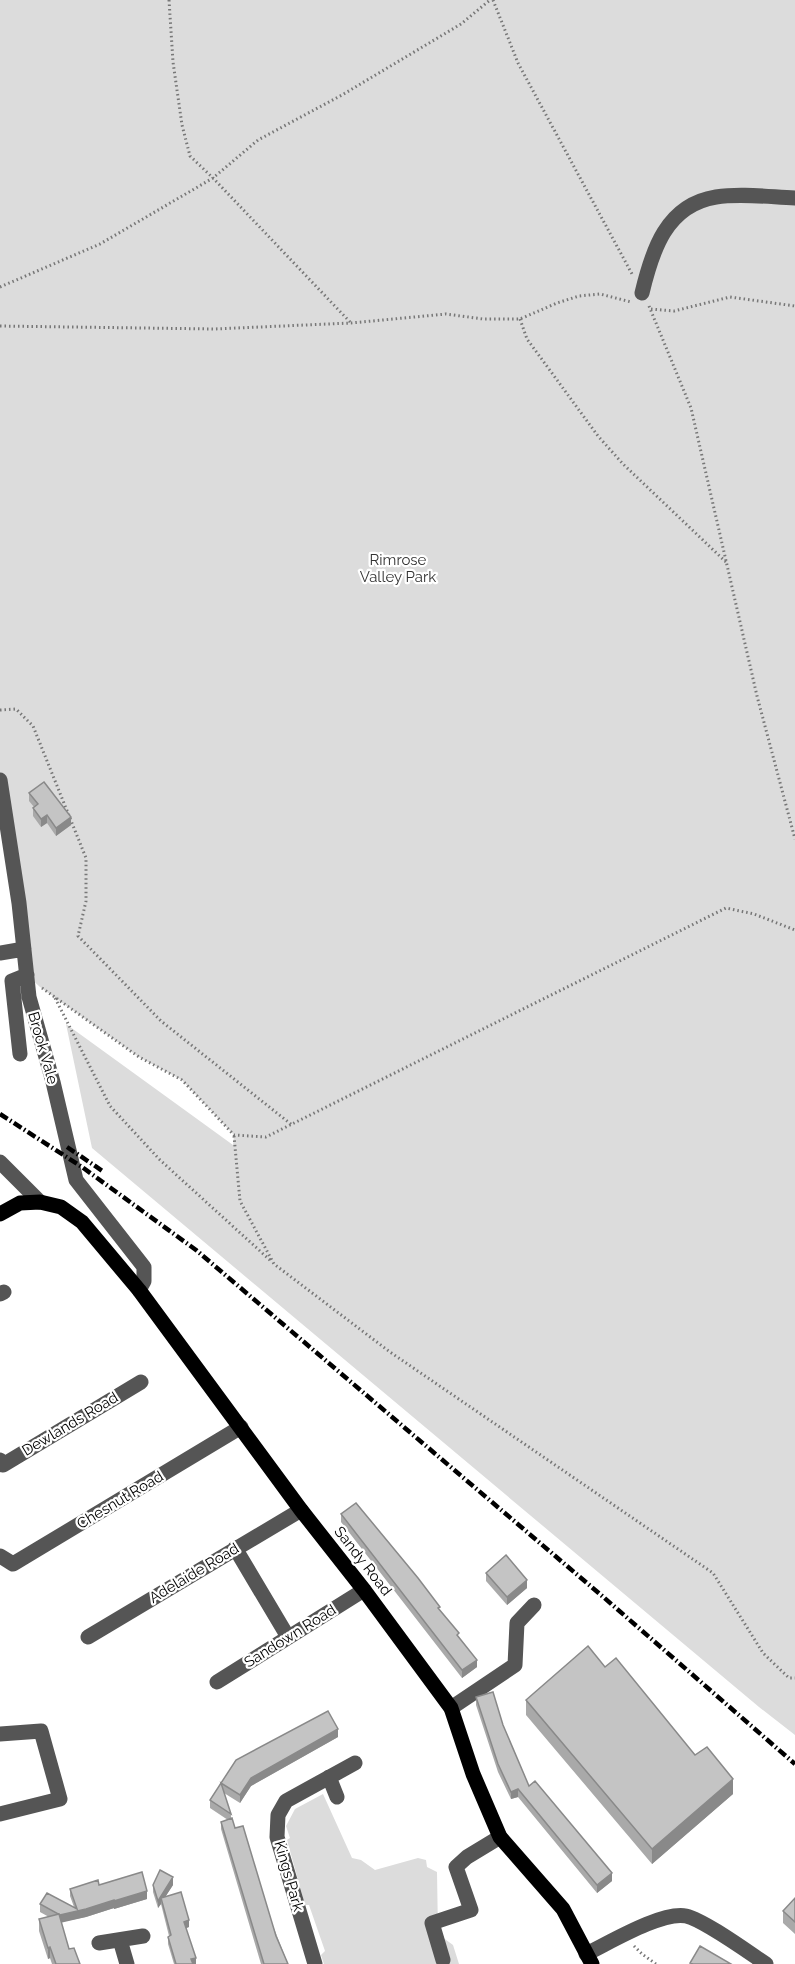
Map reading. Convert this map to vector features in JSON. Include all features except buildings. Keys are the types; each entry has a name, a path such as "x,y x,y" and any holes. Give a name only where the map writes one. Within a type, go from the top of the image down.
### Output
{"main road":[{"name":"Sandy Road","path":"40,1202 61,1207 82,1222 139,1290 451,1708 473,1774 500,1837 563,1909 589,1959"},
{"path":"0,1214 20,1203 40,1202"}],"street":[{"path":"642,292 658,240 668,225 690,207 716,197 795,198"},
{"name":"Brook Vale","path":"0,780 19,903 29,997 53,1082 76,1180 144,1267 144,1281 139,1290"},
{"path":"0,952 24,949"},
{"path":"20,1054 12,981 27,975"},
{"path":"0,1162 40,1202"},
{"name":"Dewlands Road","path":"0,1460 3,1465 141,1382"},
{"name":"Chesnut Road","path":"0,1556 13,1564 241,1427"},
{"name":"Adelaide Road","path":"88,1637 301,1510"},
{"path":"235,1548 288,1637"},
{"name":"Sandown Road","path":"217,1682 364,1590"},
{"path":"451,1708 515,1665 517,1623 534,1605"},
{"path":"0,1734 41,1731 60,1798 0,1814"},
{"name":"Kings Park","path":"315,1964 276,1829 278,1815 286,1801 355,1763"},
{"path":"329,1777 337,1797"},
{"path":"443,1960 432,1923 471,1910 456,1867 467,1857 500,1837"},
{"path":"589,1959 627,1934 662,1917 685,1916 706,1925 766,1964"},
{"path":"99,1943 143,1936"},
{"path":"120,1940 127,1964"}],"path":[{"path":"169,0 172,62 182,125 190,156 351,323"},
{"path":"0,287 100,244 213,178 258,140 342,95 461,24 491,0 518,63 651,309 691,408 757,696 795,839"},
{"path":"0,326 214,329 351,323 446,314 483,319 520,319 579,296 600,294 651,309 674,311 730,297 795,306"},
{"path":"520,319 527,339 598,436 623,464 728,563"},
{"path":"0,710 16,709 33,726 86,858 86,901 78,936 161,1021 292,1125"},
{"path":"234,1135 266,1137 726,908 754,914 795,930"},
{"path":"27,975 54,997 139,1057 182,1080 234,1135 240,1201 274,1264"},
{"path":"54,997 110,1106 160,1160 274,1264 390,1352 713,1573 763,1653 789,1678 795,1678"},
{"path":"627,1934 636,1949 656,1964"}],"green space":[{"name":"Rimrose Valley Park","path":"0,0 795,0 795,1735 92,1148 66,1024 233,1145 234,1135 182,1080 139,1057 40,987 27,975 0,780"},
{"path":"323,1794 352,1858 361,1860 375,1870 418,1858 426,1860 427,1867 437,1872 438,1934 453,1945 459,1964 324,1964 321,1955 325,1951 309,1905 305,1905 287,1840 290,1838 286,1826 295,1809"}],"railway":[{"path":"0,1114 82,1167 196,1250 601,1595 795,1764"},
{"path":"67,1147 104,1172"}]}
